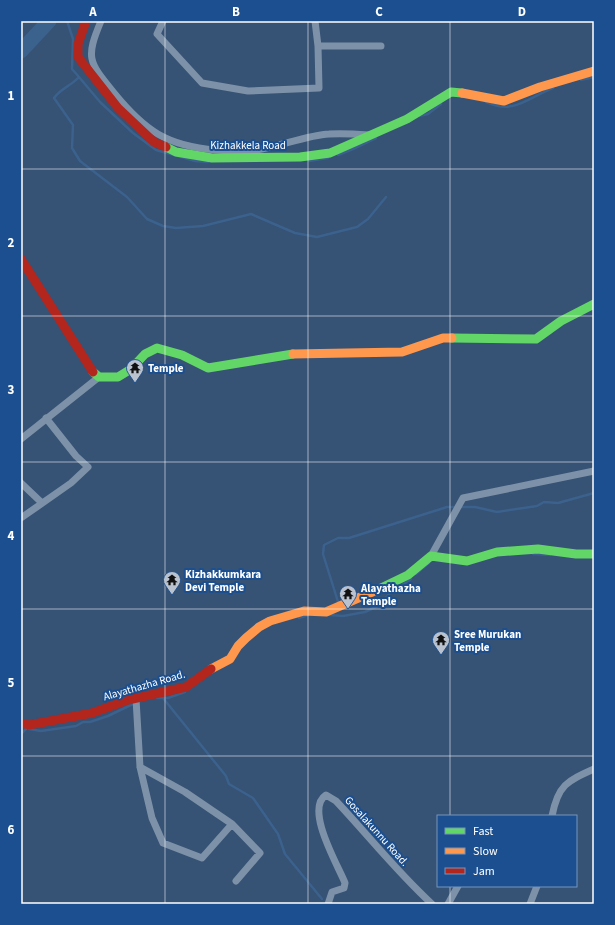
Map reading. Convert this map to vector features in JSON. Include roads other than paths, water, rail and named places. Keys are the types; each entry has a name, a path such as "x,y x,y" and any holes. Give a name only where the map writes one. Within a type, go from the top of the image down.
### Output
{"street":[{"name":"Kizhakkela Road","path":"86,21 78,44 78,57 85,68 118,108 154,142 176,152 212,158 300,157 330,153 407,119 450,92 473,94 504,101 540,87 594,71"},
{"name":"Kizhakkela Road","path":"101,21 91,44 92,58 96,71 121,102 153,132 180,145 200,149 254,151 328,134 371,135"},
{"path":"163,21 157,34 202,83 248,91 319,88 318,46 315,21"},
{"path":"318,46 380,46"},
{"path":"21,259 91,370 100,377 118,377 131,369 145,354 157,348 182,355 208,368 293,354 402,352 443,338 494,340 536,339 561,321 594,304"},
{"path":"21,439 100,377"},
{"path":"21,518 71,483 88,467 76,456 46,418"},
{"path":"594,471 463,498 431,556 467,560 497,552 538,549 576,554 594,554"},
{"path":"21,483 42,503"},
{"name":"Alayathazha Road.","path":"21,723 29,725 54,719 92,713 192,684 214,668 230,659 238,646 246,638 259,627 270,621 304,611 326,612 340,607 408,575 431,556"},
{"path":"136,699 140,766 152,818 163,843 202,858 232,824"},
{"path":"140,766 185,792 232,824 260,853 236,881"},
{"path":"552,815 554,806 565,784 574,777 594,769"},
{"name":"Gosalakunnu Road.","path":"328,904 332,892 344,888 346,883 322,833 320,808 323,799 326,796 336,801 408,882 432,904"},
{"path":"448,904 457,887"},
{"path":"530,904 537,887"}],"waterway":[{"path":"21,51 49,21"},
{"path":"67,21 73,39 72,69 79,77 54,98 73,125 72,148 80,161 127,197 147,219 163,226 176,228 203,226 251,214 295,233 317,237 357,227 368,219 386,197"},
{"path":"79,77 100,102 133,133 156,150 195,161 208,162"},
{"path":"581,80 594,77"},
{"path":"486,102 496,106 513,106 521,104 553,88"},
{"path":"419,116 428,114 441,104"},
{"path":"338,155 376,138"},
{"path":"309,161 328,158"},
{"path":"339,605 323,554 324,545 338,538 349,538 447,507 475,507 497,512 537,506 544,502 558,503 594,493"},
{"path":"533,554 550,555"},
{"path":"416,574 429,563"},
{"path":"330,615 343,616 365,612 380,605 389,594 411,579"},
{"path":"299,618 309,615"},
{"path":"157,698 168,698 185,692"},
{"path":"163,698 226,776 229,784 253,798 278,834 285,854 322,899"},
{"path":"29,729 41,731 76,726 83,722 90,722 108,716 133,704"},
{"path":"21,734 26,729"}],"place":[{"name":"Temple","path":"135,383"},
{"name":"Kizhakkumkara Devi Temple","path":"172,595"},
{"name":"Alayathazha Temple","path":"348,609"},
{"name":"Sree Murukan Temple","path":"441,655"}]}
